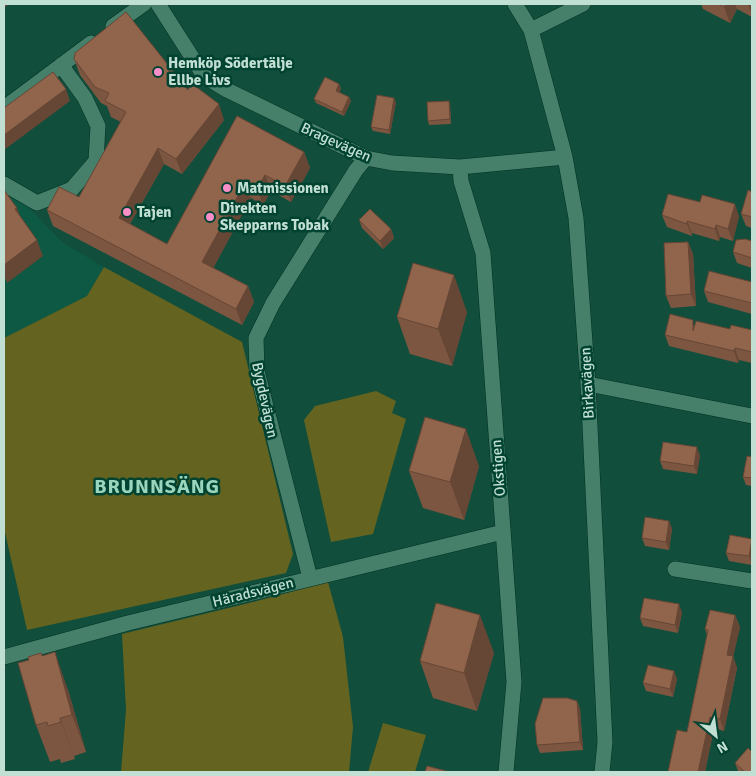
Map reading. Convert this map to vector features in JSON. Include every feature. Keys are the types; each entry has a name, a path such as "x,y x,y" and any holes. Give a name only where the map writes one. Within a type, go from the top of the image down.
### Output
{"street":[{"path":"4,108 144,4"},
{"name":"Bragevägen","path":"158,4 204,76 227,90 366,158 392,163 460,167 565,157"},
{"name":"Birkavägen","path":"515,4 531,30 565,157 576,218 588,384 605,742 602,772"},
{"path":"531,30 583,4"},
{"path":"4,184 38,204 72,189 96,161 98,126 85,98 61,65"},
{"name":"Bygdevägen","path":"310,578 257,372 256,338 272,303 356,170 366,158"},
{"name":"Okstigen","path":"460,167 461,181 483,253 514,682 506,772"},
{"path":"588,384 752,416"},
{"name":"Häradsvägen","path":"4,657 128,622 503,532"},
{"path":"675,569 752,582"}],"shaded area":[{"path":"15,193 63,243 104,267 87,296 4,338 4,201"},
{"path":"104,267 242,342 293,554 286,573 27,630 4,528 4,338 87,296"},
{"path":"376,391 396,401 392,413 406,419 373,534 331,542 304,420 315,406"},
{"path":"328,582 343,637 353,727 349,772 121,772 126,710 122,634"},
{"path":"383,723 426,735 415,772 368,772"}],"building":[{"path":"126,12 188,90 191,83 219,104 176,159 158,148 119,218 167,244 237,116 304,152 285,186 265,175 257,189 245,183 202,262 248,286 236,309 47,210 59,187 79,197 126,112 105,101 109,93 95,87 74,59 75,53"},
{"path":"53,72 66,89 4,135 4,108"},
{"path":"325,77 339,84 336,91 349,97 342,112 314,99"},
{"path":"377,95 394,98 389,130 371,127"},
{"path":"449,101 450,119 428,121 427,102"},
{"path":"4,190 37,240 4,265"},
{"path":"748,190 752,192 752,217 741,214"},
{"path":"668,194 700,202 702,195 735,204 728,229 716,225 715,229 687,221 687,224 662,215"},
{"path":"370,209 391,229 380,241 359,220"},
{"path":"745,239 752,241 752,258 733,252 736,240"},
{"path":"688,242 691,294 666,296 664,243"},
{"path":"413,263 454,275 438,329 397,317"},
{"path":"709,271 752,282 752,303 704,291"},
{"path":"670,314 693,320 693,331 696,321 730,329 731,325 752,330 752,352 735,348 734,351 665,335"},
{"path":"425,417 466,429 450,482 409,471"},
{"path":"663,442 697,447 694,466 660,461"},
{"path":"747,456 752,457 752,478 743,477"},
{"path":"645,517 669,521 666,542 642,538"},
{"path":"730,535 752,539 749,556 726,553"},
{"path":"644,598 679,604 675,625 640,618"},
{"path":"436,603 480,615 464,673 420,661"},
{"path":"710,610 735,615 727,655 733,656 720,719 710,717 698,772 668,772 677,730 687,732 708,630 705,629"},
{"path":"55,652 72,715 60,718 61,722 48,726 47,722 36,725 18,663 29,660 28,657 41,653 42,656"},
{"path":"648,665 674,671 670,689 643,683"},
{"path":"543,698 567,698 577,701 580,742 537,745 535,724"},
{"path":"748,748 752,752 752,772 745,772 735,763"},
{"path":"427,766 450,772 425,772"}],"place":[{"name":"Hemköp Södertälje Ellbe Livs","path":"158,72"},
{"name":"Matmissionen","path":"227,188"},
{"name":"Tajen","path":"127,212"},
{"name":"Direkten Skepparns Tobak","path":"210,217"}],"district":[{"name":"BRUNNSÄNG","path":"157,486"}]}
